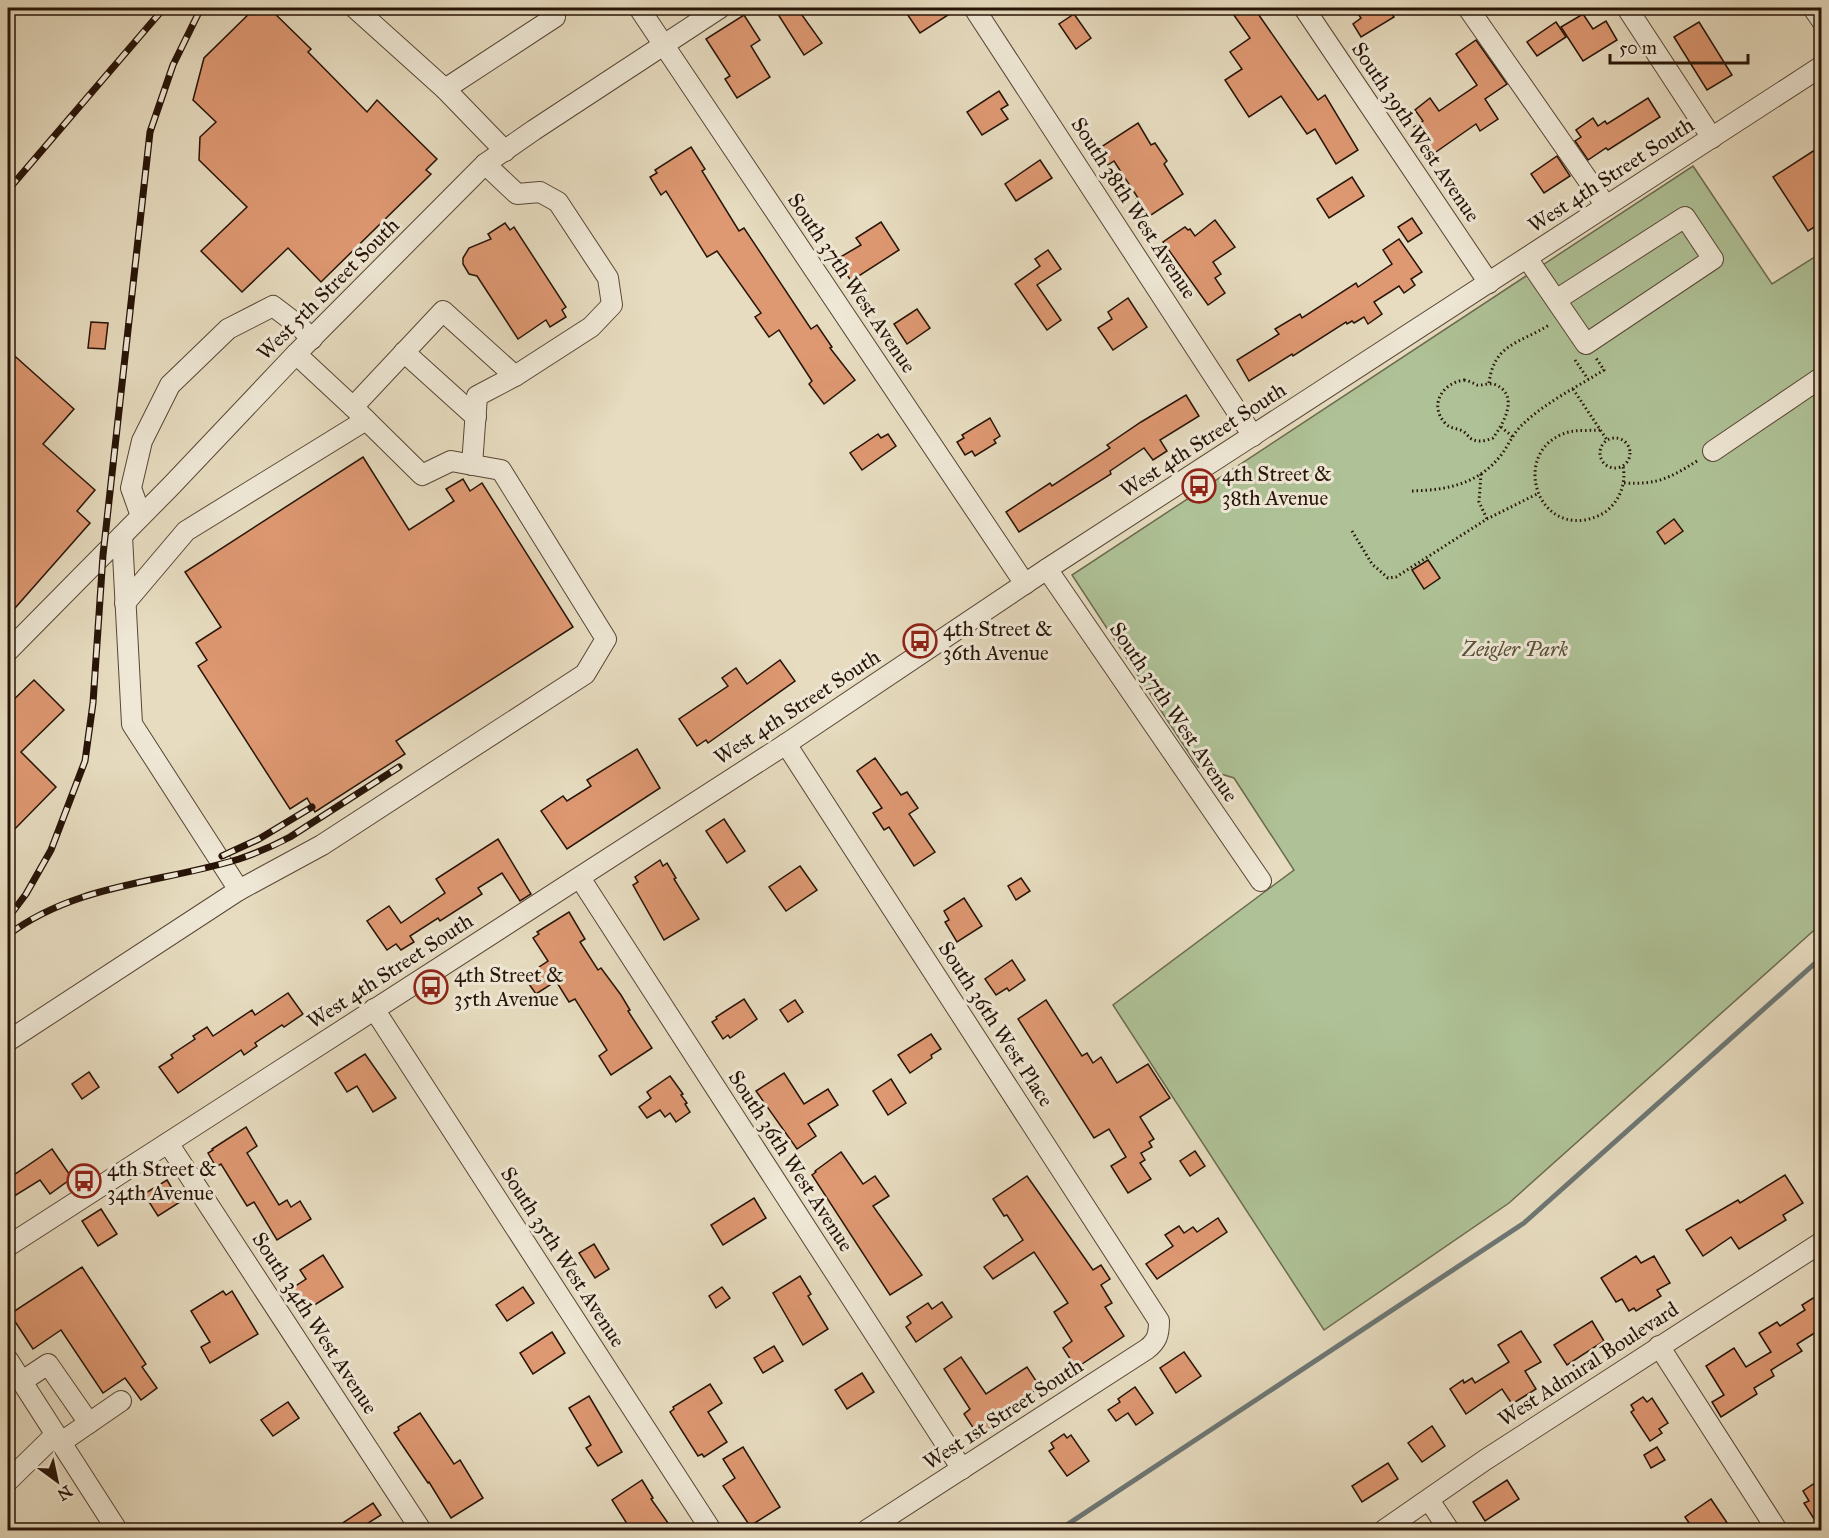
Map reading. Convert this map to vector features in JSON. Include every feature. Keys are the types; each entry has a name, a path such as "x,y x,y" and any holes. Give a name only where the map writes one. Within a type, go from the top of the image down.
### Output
{"street":[{"path":"355,8 446,88 505,151"},
{"name":"South 37th West Avenue","path":"639,8 1025,584"},
{"name":"West 5th Street South","path":"8,651 296,354 485,164 720,8"},
{"name":"South 38th West Avenue","path":"974,8 1253,435"},
{"name":"South 39th West Avenue","path":"1304,8 1488,283"},
{"path":"1468,8 1606,206"},
{"path":"1627,8 1712,138"},
{"path":"1813,8 1821,21"},
{"path":"446,88 555,17"},
{"name":"West 4th Street South","path":"8,1246 786,744 1047,569 1821,66"},
{"path":"472,465 477,396 515,376 591,327 612,305 608,278 558,202 540,192 517,194 485,164"},
{"path":"1527,258 1586,344 1713,259 1685,217 1556,300"},
{"path":"141,516 131,488 142,441 170,385 228,329 273,306 312,339"},
{"path":"125,603 186,531 359,413 404,352 443,311 515,376"},
{"path":"404,352 476,417"},
{"path":"8,1041 239,890 322,844 585,674 606,639 501,470 451,461 422,476 296,354"},
{"path":"1713,451 1821,377"},
{"path":"122,536 132,724 239,890"},
{"name":"South 37th West Avenue","path":"1047,569 1261,881"},
{"name":"South 36th West Place","path":"786,744 1159,1321 1159,1333"},
{"name":"South 36th West Avenue","path":"580,878 962,1469"},
{"name":"South 35th West Avenue","path":"374,1009 711,1530"},
{"name":"South 34th West Avenue","path":"168,1143 421,1530"},
{"name":"West Admiral Boulevard","path":"1384,1530 1485,1460 1821,1242"},
{"name":"West 1st Street South","path":"867,1530 1147,1350 1156,1342 1159,1333"},
{"path":"1659,1346 1777,1530"},
{"path":"8,1360 117,1530"},
{"path":"21,1382 48,1364 89,1423"},
{"path":"38,1408 66,1390"},
{"path":"8,1481 57,1439 89,1423 121,1401"},
{"path":"1430,1500 1449,1530"}],"path":[{"path":"1489,383 1492,364 1497,356 1507,347 1551,324"},
{"path":"1412,491 1444,490 1472,480 1494,464 1521,425 1537,412 1604,370 1586,344"},
{"path":"1464,380 1479,386 1489,383 1497,386 1508,398 1508,415 1501,427 1493,438 1478,441 1448,426 1442,419 1438,400 1444,388 1454,381 1464,380"},
{"path":"1573,389 1607,440"},
{"path":"1501,427 1513,437"},
{"path":"1600,430 1563,434 1546,445 1536,464 1535,474 1538,493 1545,505 1554,513 1574,520 1601,515 1608,510 1620,494 1624,483 1623,466 1630,456 1628,445 1618,438 1607,440 1600,450 1602,461 1612,468 1623,466"},
{"path":"1624,483 1649,484 1668,479 1713,451"},
{"path":"1481,474 1479,502 1487,519"},
{"path":"1352,531 1372,564 1388,578 1396,577 1487,519 1538,493"}],"green space":[{"name":"Zeigler Park","path":"1693,166 1772,284 1821,253 1821,924 1509,1203 1324,1330 1113,1005 1294,870 1234,778 1198,767 1072,575"}],"building":[{"path":"255,8 269,8 311,49 308,52 367,112 377,100 437,159 426,170 431,174 321,282 288,248 242,292 201,251 247,207 199,160 200,137 216,122 193,100 204,58"},
{"path":"774,8 797,8 822,43 804,55"},
{"path":"903,8 959,8 920,33"},
{"path":"1229,8 1254,8 1318,100 1325,95 1358,150 1336,164 1315,129 1307,134 1281,96 1249,117 1225,80 1242,69 1230,52 1250,38"},
{"path":"1354,8 1388,8 1394,17 1361,37 1353,24 1361,18"},
{"path":"1074,14 1091,38 1076,49 1059,24"},
{"path":"1583,14 1593,29 1606,21 1617,40 1583,61 1561,27"},
{"path":"744,15 760,40 751,46 770,77 737,98 725,79 730,76 706,39"},
{"path":"1556,22 1566,37 1537,56 1527,42"},
{"path":"1699,22 1732,75 1707,90 1674,37"},
{"path":"1476,40 1507,84 1485,99 1498,119 1480,131 1476,124 1433,154 1414,127 1423,121 1415,110 1430,98 1439,111 1477,85 1456,54"},
{"path":"999,91 1008,105 1001,109 1008,119 982,135 967,112"},
{"path":"1648,98 1660,117 1588,160 1575,141 1581,137 1576,130 1593,118 1598,126 1605,121 1607,124"},
{"path":"1138,123 1151,145 1155,143 1167,161 1164,164 1183,194 1148,217 1114,161 1108,165 1098,149"},
{"path":"1821,146 1821,223 1808,231 1773,177"},
{"path":"691,147 705,169 702,171 739,231 744,228 811,329 817,325 832,347 830,348 855,380 824,404 809,384 812,381 779,330 769,337 755,317 761,313 717,251 707,257 666,191 661,195 650,177 657,173 655,170"},
{"path":"1557,156 1570,176 1544,193 1531,174"},
{"path":"1040,160 1052,178 1016,201 1005,184"},
{"path":"1352,177 1364,196 1329,218 1317,199"},
{"path":"1412,218 1422,233 1408,242 1398,227"},
{"path":"1215,220 1235,247 1213,262 1221,274 1215,278 1225,293 1208,305 1163,242 1185,227 1190,229 1195,236"},
{"path":"881,222 899,250 851,281 837,259 861,245 856,238"},
{"path":"505,223 510,230 514,227 566,307 562,310 566,317 550,327 546,320 518,339 477,276 469,274 463,264 463,258 469,248 491,239 488,234"},
{"path":"1399,239 1422,272 1411,279 1415,285 1404,293 1399,286 1374,302 1382,314 1368,324 1364,317 1354,323 1352,321 1347,324 1346,322 1249,381 1237,360 1279,334 1275,329 1300,314 1302,318 1356,283 1358,287 1392,264 1383,250"},
{"path":"1048,250 1061,269 1037,285 1061,320 1047,330 1015,284 1040,266 1035,259"},
{"path":"1128,298 1147,327 1113,350 1098,328 1112,319 1108,312"},
{"path":"917,309 930,328 907,344 894,324"},
{"path":"91,322 108,323 105,349 88,348"},
{"path":"8,350 74,409 43,444 95,490 77,511 90,523 8,616"},
{"path":"1186,395 1199,416 1160,440 1167,451 1153,460 1144,448 1110,471 1111,474 1019,532 1006,512 1050,483 1052,486 1110,448 1107,445"},
{"path":"990,418 1000,436 994,440 996,443 975,456 972,451 965,455 957,442 964,438 962,435"},
{"path":"878,434 881,438 888,434 896,446 862,470 850,453"},
{"path":"363,457 409,530 454,501 446,489 463,479 470,491 482,483 573,627 396,741 405,754 315,812 307,798 290,809 198,666 207,660 196,643 221,627 185,572"},
{"path":"1674,519 1683,531 1665,544 1657,532"},
{"path":"1428,560 1440,578 1424,589 1412,570"},
{"path":"780,660 795,681 708,743 706,740 697,746 679,719 728,686 722,678 736,668 747,684"},
{"path":"34,680 64,710 21,752 56,787 8,836 8,705"},
{"path":"637,749 660,788 567,849 541,811 563,796 567,801 591,786 587,780"},
{"path":"875,758 901,795 907,792 918,808 909,814 935,852 914,866 889,827 884,830 873,813 882,808 857,771"},
{"path":"724,819 745,851 727,863 706,831"},
{"path":"498,839 531,894 520,901 502,873 478,888 482,894 440,921 438,918 410,936 414,942 401,950 396,944 387,950 367,921 389,906 401,923 445,893 436,879"},
{"path":"660,860 663,866 667,863 676,878 674,879 699,919 664,940 633,885 638,882 635,877"},
{"path":"800,866 817,890 786,911 769,887"},
{"path":"1021,878 1030,891 1016,900 1008,886"},
{"path":"964,898 982,926 957,942 945,922 949,920 944,911"},
{"path":"569,912 585,939 580,942 598,970 601,968 621,995 630,1010 628,1011 652,1048 611,1075 599,1056 607,1050 575,999 569,1002 556,981 536,994 524,977 548,961 533,938 539,934 537,932"},
{"path":"1012,960 1025,980 1009,991 1007,988 996,995 985,979"},
{"path":"288,993 303,1014 255,1043 257,1046 244,1055 241,1050 178,1093 159,1067 173,1058 171,1055 195,1039 193,1036 207,1027 213,1036 252,1010 255,1015"},
{"path":"744,999 757,1019 730,1038 728,1035 723,1039 712,1022"},
{"path":"795,1000 803,1012 788,1022 780,1010"},
{"path":"1046,1000 1082,1056 1087,1053 1093,1063 1101,1057 1117,1083 1148,1064 1170,1098 1140,1117 1154,1139 1149,1142 1152,1147 1141,1153 1145,1160 1140,1163 1151,1179 1128,1193 1111,1166 1126,1157 1109,1129 1094,1138 1018,1019"},
{"path":"931,1034 941,1049 910,1073 898,1055"},
{"path":"365,1054 396,1098 373,1112 357,1086 347,1092 335,1073"},
{"path":"89,1072 99,1087 82,1099 72,1084"},
{"path":"784,1073 804,1104 828,1089 838,1105 808,1124 816,1136 797,1149 756,1091"},
{"path":"670,1076 683,1094 681,1095 690,1112 676,1122 670,1113 665,1117 660,1110 647,1118 639,1107 651,1098 647,1092"},
{"path":"891,1079 906,1103 888,1115 873,1091"},
{"path":"246,1127 257,1146 247,1153 279,1205 287,1200 291,1207 300,1201 311,1219 277,1240 254,1202 247,1206 221,1164 216,1167 208,1153"},
{"path":"52,1149 72,1178 50,1194 40,1180 8,1200 8,1179"},
{"path":"1195,1151 1205,1166 1190,1176 1180,1161"},
{"path":"841,1152 863,1184 875,1176 889,1196 873,1206 922,1275 890,1295 812,1175"},
{"path":"1785,1175 1803,1203 1783,1215 1786,1220 1739,1249 1731,1237 1703,1256 1686,1230 1738,1200 1740,1203"},
{"path":"1027,1176 1093,1270 1101,1265 1110,1279 1101,1285 1112,1303 1105,1307 1124,1336 1076,1368 1063,1348 1072,1341 1054,1312 1068,1303 1034,1252 993,1279 984,1267 1023,1240 1007,1215 1004,1216 993,1199"},
{"path":"167,1180 180,1202 158,1216 144,1194"},
{"path":"754,1198 766,1218 723,1245 711,1225"},
{"path":"101,1209 117,1234 98,1246 82,1221"},
{"path":"1218,1218 1227,1232 1157,1279 1146,1264 1173,1246 1165,1235 1179,1226 1184,1233 1193,1227 1197,1232"},
{"path":"594,1244 609,1269 595,1278 579,1253"},
{"path":"323,1255 343,1287 305,1311 291,1289 306,1279 300,1270"},
{"path":"1636,1256 1641,1263 1654,1256 1670,1283 1657,1290 1661,1296 1636,1311 1634,1308 1629,1311 1622,1299 1616,1302 1601,1278"},
{"path":"82,1267 146,1364 142,1367 157,1388 141,1400 125,1378 103,1393 61,1330 33,1349 10,1314"},
{"path":"800,1276 811,1294 808,1296 828,1329 803,1345 773,1293"},
{"path":"523,1287 534,1303 507,1321 496,1305"},
{"path":"722,1287 730,1298 716,1308 709,1296"},
{"path":"223,1291 226,1295 232,1291 258,1334 210,1363 201,1347 210,1342 191,1311"},
{"path":"1821,1293 1821,1329 1797,1344 1802,1351 1771,1370 1774,1376 1754,1388 1757,1394 1721,1417 1712,1402 1724,1395 1706,1366 1734,1348 1746,1367 1771,1352 1759,1333 1777,1322 1780,1326 1805,1310 1802,1305"},
{"path":"942,1302 952,1317 916,1342 906,1327 911,1323 907,1317 928,1303 932,1309"},
{"path":"1592,1321 1604,1341 1567,1365 1554,1345"},
{"path":"1521,1331 1541,1362 1525,1371 1536,1389 1512,1404 1502,1389 1466,1414 1450,1389 1463,1380 1464,1383 1472,1378 1475,1383 1509,1362 1498,1345"},
{"path":"552,1332 565,1353 533,1374 520,1353"},
{"path":"774,1346 783,1361 763,1373 754,1358"},
{"path":"1184,1352 1201,1376 1176,1393 1160,1368"},
{"path":"961,1357 986,1394 1027,1367 1040,1387 1001,1413 1005,1418 978,1435 964,1414 970,1409 944,1369"},
{"path":"862,1373 874,1392 847,1409 835,1390"},
{"path":"710,1384 722,1403 708,1412 727,1442 704,1457 702,1454 698,1456 670,1412 674,1409 673,1407"},
{"path":"1135,1387 1153,1413 1136,1425 1128,1413 1116,1421 1108,1410 1120,1402 1118,1399"},
{"path":"589,1396 622,1452 598,1466 586,1448 591,1445 569,1408"},
{"path":"1643,1397 1647,1402 1652,1398 1668,1423 1659,1429 1662,1433 1650,1441 1631,1412 1634,1410 1631,1405"},
{"path":"288,1402 299,1418 273,1436 261,1420"},
{"path":"420,1413 454,1464 460,1460 483,1498 451,1518 394,1433 399,1430 398,1427"},
{"path":"1432,1426 1445,1446 1422,1462 1408,1443"},
{"path":"1064,1434 1067,1438 1071,1435 1089,1461 1067,1476 1049,1451 1054,1448 1051,1443"},
{"path":"743,1447 780,1507 750,1526 723,1486 735,1478 723,1459"},
{"path":"1657,1447 1665,1460 1651,1468 1644,1455"},
{"path":"1388,1463 1398,1479 1362,1502 1352,1486"},
{"path":"1821,1479 1821,1530 1804,1503 1809,1501 1803,1491"},
{"path":"642,1480 653,1498 651,1499 673,1530 631,1530 612,1500"},
{"path":"1507,1480 1519,1499 1485,1521 1473,1502"},
{"path":"1711,1499 1732,1530 1694,1530 1685,1517"},
{"path":"373,1503 381,1515 357,1530 332,1530"}],"waterway":[{"path":"1059,1530 1524,1223 1822,957"}],"railway":[{"path":"8,190 164,8"},
{"path":"8,918 26,894 51,850 85,761 93,703 103,555 150,132 173,65 201,8"},
{"path":"8,935 34,918 90,895 209,867 265,849 290,837 399,767"},
{"path":"222,856 259,839 312,807"}],"place":[{"name":"4th Street & 38th Avenue","path":"1199,486"},
{"name":"4th Street & 36th Avenue","path":"920,641"},
{"name":"4th Street & 35th Avenue","path":"431,987"},
{"name":"4th Street & 34th Avenue","path":"84,1181"}]}
